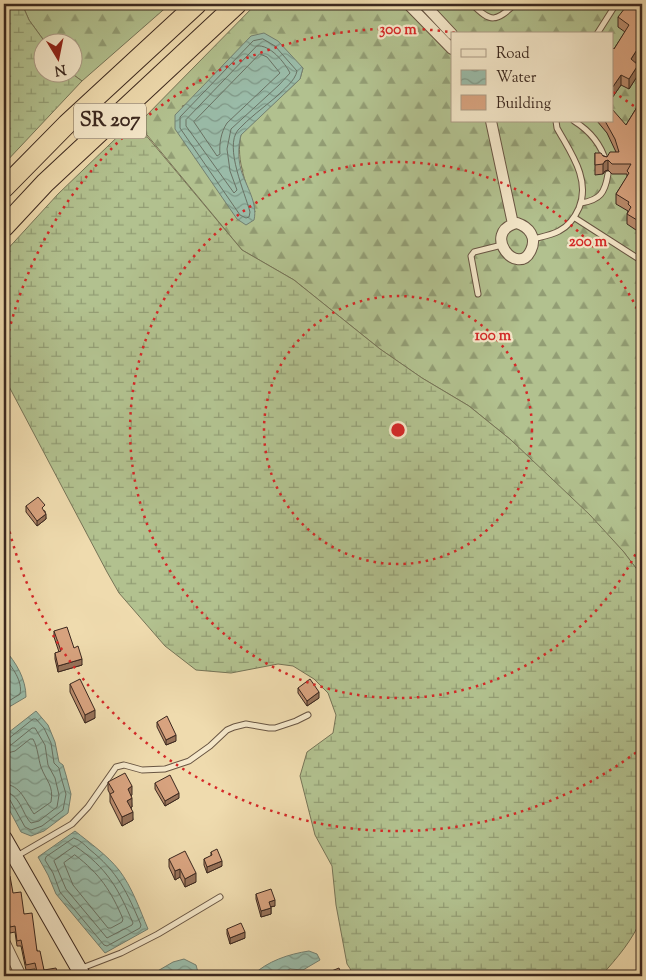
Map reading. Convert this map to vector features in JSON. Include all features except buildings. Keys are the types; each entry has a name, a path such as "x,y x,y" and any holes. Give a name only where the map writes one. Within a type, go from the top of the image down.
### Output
{"highway":[{"name":"SR 207","path":"4,188 67,124 197,4"},
{"name":"SR 207","path":"4,227 64,164 237,4"}],"main road":[{"path":"4,838 81,973"}],"street":[{"path":"408,4 451,48"},
{"path":"424,4 451,33"},
{"path":"491,122 512,224"},
{"path":"517,223 525,225 530,231 533,240 532,248 528,255 521,259 507,254 502,245 501,238 504,230 517,223"},
{"path":"4,942 21,976"}],"lane":[{"path":"472,4 483,15 491,19 502,16 515,4"},
{"path":"598,32 616,4"},
{"path":"533,240 559,231 575,218 581,203 584,185 579,168 557,128 556,122"},
{"path":"575,122 602,149 606,163"},
{"path":"581,203 592,201 601,196 608,174"},
{"path":"575,218 642,261"},
{"path":"478,294 471,256 474,252 502,245"},
{"path":"15,858 72,824 88,807 116,767 124,765 142,770 165,769 190,761 234,726 246,724 275,728 308,715"},
{"path":"81,973 158,934 220,897"}],"green space":[{"path":"4,4 22,4 29,20 38,32 32,32 32,82 81,82 4,164"},
{"path":"22,4 170,4 82,81 82,32 38,32 29,20"},
{"path":"256,4 642,4 642,576 623,551 511,440 469,406 422,378 380,349 294,280 242,250 138,124","holes":["303,68 300,79 241,134 241,164 255,212 182,106"]},
{"path":"134,121 242,250 294,280 380,349 422,378 469,406 511,440 590,515 623,551 642,576 642,917 629,941 601,976 355,976 347,964 336,905 332,866 315,835 300,776 307,752 333,733 336,715 328,693 314,679 293,666 278,664 231,673 196,670 165,646 119,593 107,572 4,377 4,253 58,194"}],"water":[{"path":"264,33 278,41 303,68 300,79 241,135 239,148 240,166 253,201 255,214 254,220 246,225 237,219 175,129 175,115 251,36"},
{"path":"4,649 20,671 26,690 26,697 4,710"},
{"path":"36,711 48,725 55,742 59,762 63,765 71,794 68,813 44,831 31,836 21,832 4,800 4,736"},
{"path":"75,831 104,854 119,870 132,891 148,929 105,953 56,894 38,857"},
{"path":"309,951 317,954 320,960 303,970 290,969 277,976 252,976 264,966 279,959"},
{"path":"184,959 196,965 199,976 149,976 173,962"}]}
